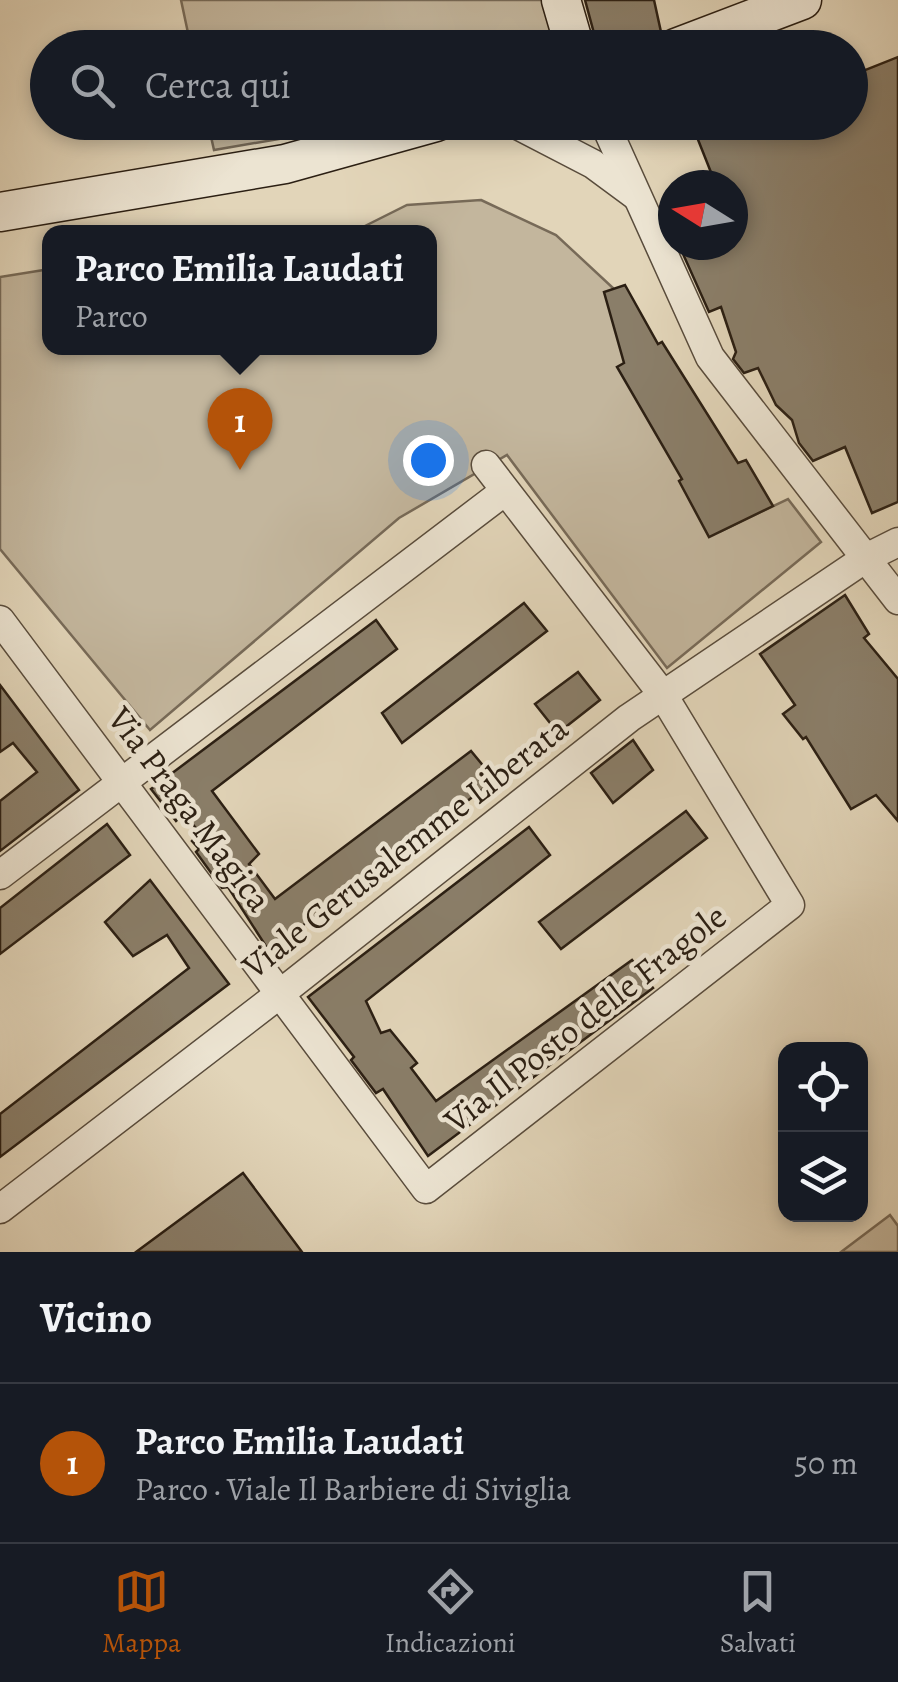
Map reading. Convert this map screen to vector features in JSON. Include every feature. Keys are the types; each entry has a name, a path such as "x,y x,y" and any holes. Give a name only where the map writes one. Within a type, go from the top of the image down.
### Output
{"main road":[{"path":"561,0 570,30"},
{"path":"723,30 802,0"},
{"path":"0,212 285,164 371,140"}],"street":[{"path":"547,140 593,164 637,197"},
{"path":"612,140 710,358 898,600"},
{"path":"486,464 663,695"},
{"path":"0,875 505,490"},
{"name":"Viale Gerusalemme Liberata","path":"3,1200 281,993 629,718 866,558 898,542"},
{"name":"Via Praga Magica","path":"0,620 426,1189"},
{"name":"Via Il Posto delle Fragole","path":"426,1189 790,905 663,695"}],"shaded area":[{"path":"181,0 545,0 553,30 187,30"},
{"path":"212,140 273,140 214,150"},
{"path":"481,200 556,235 613,288 658,401 721,531 788,499 821,542 667,668 507,455 399,518 150,730 0,549 0,277 42,270 42,355 437,355 437,225 367,225 407,205"},
{"path":"890,1215 898,1226 898,1252 841,1252"}],"building":[{"path":"585,0 654,0 661,30 593,30"},
{"path":"898,57 898,502 872,513 845,447 813,461 799,443 792,420 776,405 758,368 744,373 733,359 736,352 721,307 709,312 686,260 748,260 748,170 710,170 698,140 868,140 868,69"},
{"path":"625,285 658,344 662,342 738,463 746,460 773,506 709,537 679,481 682,479 617,367 624,363 604,292"},
{"path":"845,595 869,634 864,638 898,679 898,821 876,795 851,809 806,737 803,739 783,714 795,705 760,654"},
{"path":"524,603 547,631 402,743 382,713"},
{"path":"376,620 397,649 212,791 259,854 249,864 275,899 471,751 495,780 269,951 228,887 222,888 196,852 199,849 192,841 200,833 184,814 176,821 151,789"},
{"path":"578,672 600,700 558,733 535,704"},
{"path":"0,685 79,790 0,851 0,801 37,772 13,743 0,752"},
{"path":"633,740 653,770 613,803 591,773"},
{"path":"686,811 707,838 561,949 539,922"},
{"path":"107,824 130,855 0,954 0,908"},
{"path":"529,827 550,855 366,1001 381,1033 390,1030 417,1063 411,1068 436,1101 632,960 653,988 428,1156 383,1089 376,1093 308,997"},
{"path":"150,880 229,984 0,1157 0,1114 189,968 167,935 133,956 105,922"},
{"path":"243,1173 302,1252 136,1252"}],"place":[{"name":"Parco Emilia Laudati","path":"240,470"}]}
